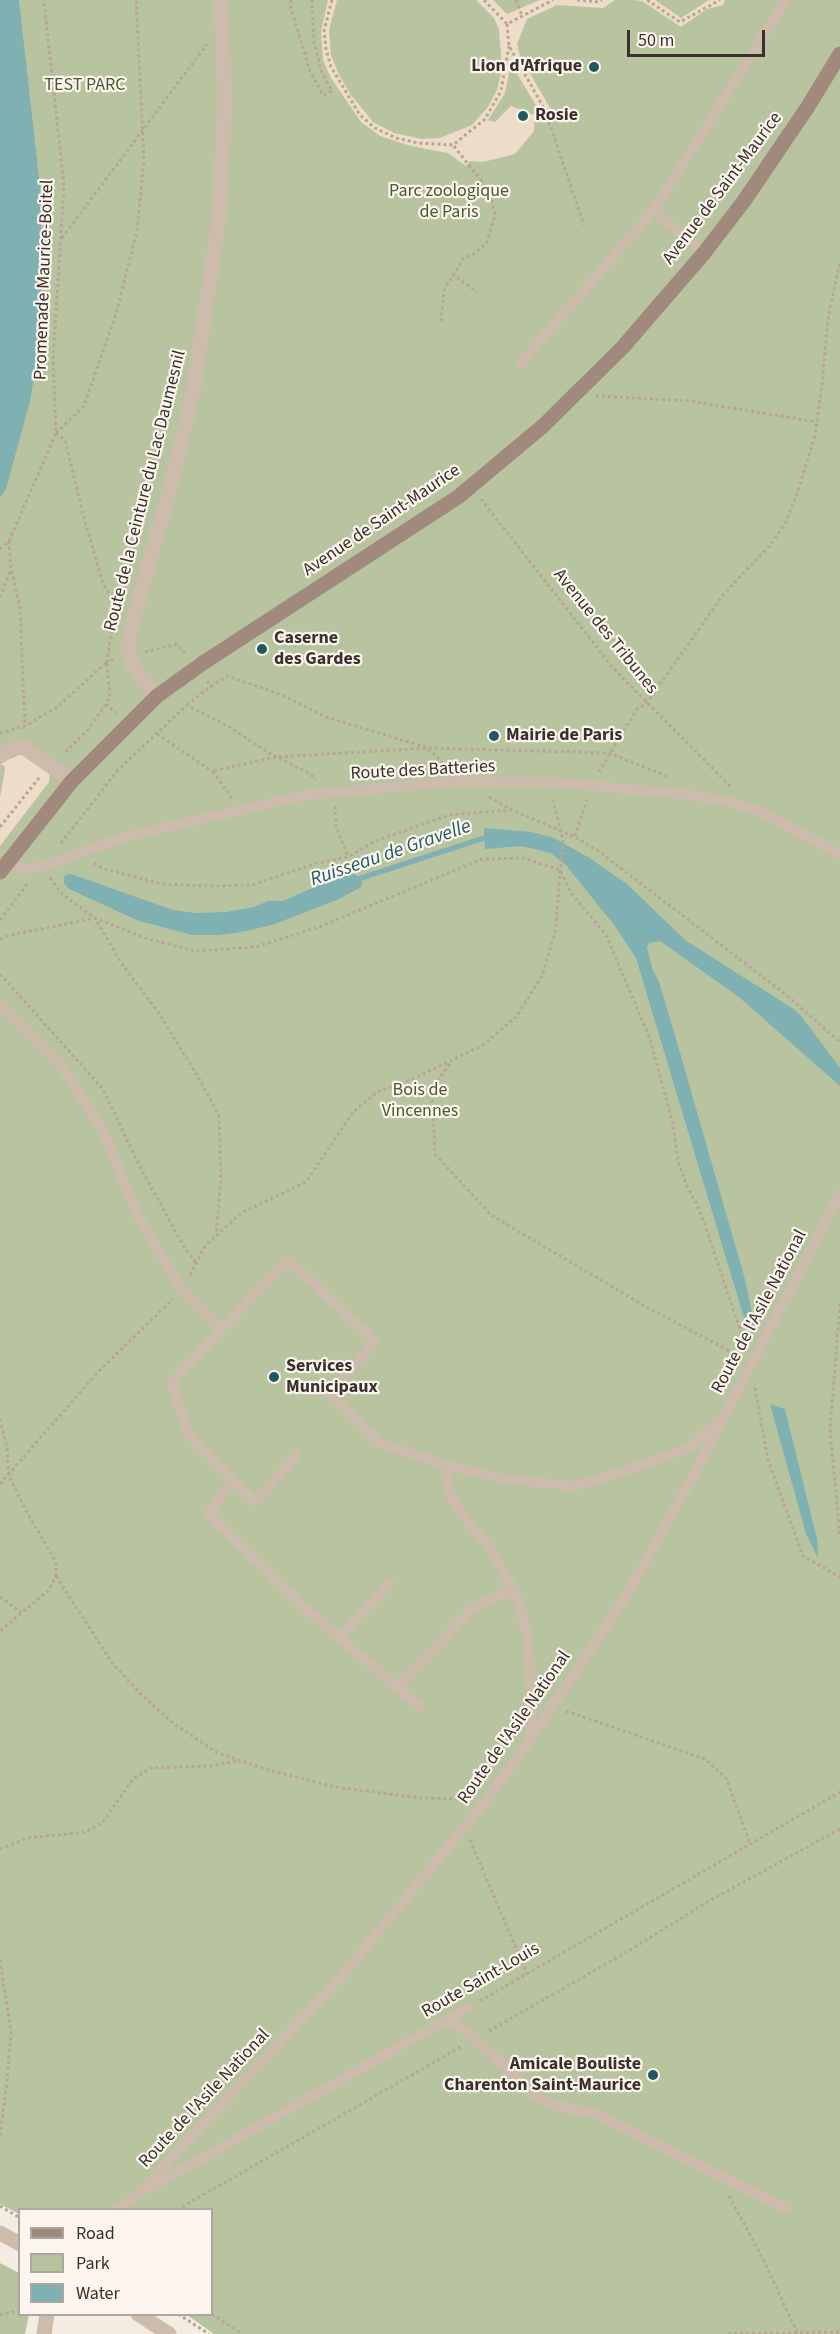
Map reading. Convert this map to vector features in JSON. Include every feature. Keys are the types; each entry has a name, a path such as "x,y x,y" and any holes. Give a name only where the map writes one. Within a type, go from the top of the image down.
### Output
{"main road":[{"name":"Avenue de Saint-Maurice","path":"3,866 72,781 157,696 203,663 458,497 543,426 623,347 704,253 744,201 840,54"}],"street":[{"name":"Route de la Ceinture du Lac Daumesnil","path":"157,696 134,668 128,649 130,632 195,387 218,224 225,104 221,0"},
{"path":"0,755 22,746 72,781"},
{"path":"0,2233 18,2243"},
{"path":"44,2334 47,2316"},
{"path":"141,2316 169,2334"}],"lane":[{"path":"521,363 654,210 786,0"},
{"path":"654,210 704,253"},
{"name":"Route des Batteries","path":"3,866 22,869 41,867 128,836 306,795 461,782 548,782 673,793 716,800 755,809 840,854"},
{"path":"0,1005 62,1067 102,1129 138,1216 182,1290 222,1329"},
{"name":"Route de l'Asile National","path":"120,2208 137,2195 341,1977 486,1801 531,1739 623,1601 690,1482 840,1194"},
{"path":"297,1455 255,1502 188,1434 171,1383 288,1259 375,1342 329,1393 381,1444 449,1466 504,1479 574,1486 637,1467 690,1447 725,1414"},
{"path":"449,1466 446,1476 451,1497 467,1521 489,1546 514,1590 528,1638 532,1699 531,1739"},
{"path":"232,1480 208,1514 306,1609 420,1707"},
{"path":"339,1638 390,1583"},
{"path":"397,1688 470,1611 482,1603 514,1590"},
{"name":"Route Saint-Louis","path":"137,2195 468,2008"},
{"path":"449,2019 475,2039 536,2096 549,2104 596,2114 785,2208"}],"path":[{"name":"Promenade Maurice-Boitel","path":"0,549 9,541 56,433 53,359 64,186 44,0"},
{"path":"115,603 103,584 65,440 56,433 84,406 116,314 136,231 144,159 136,0"},
{"path":"291,0 290,5 310,71 323,95 332,91 322,73 314,42 312,0"},
{"path":"332,0 324,30 326,49 331,67 360,115 375,128 396,138 418,143 453,145 485,119 501,92 509,46 507,24 484,0"},
{"path":"516,0 522,16"},
{"path":"507,24 553,0"},
{"path":"577,0 599,2 602,0"},
{"path":"647,0 680,22 720,0"},
{"path":"61,240 222,23"},
{"path":"509,46 545,110 584,225"},
{"path":"441,321 444,290 452,274 463,260 487,242 495,215 491,197 483,183 453,145"},
{"path":"575,837 591,786 637,709 646,704 723,595 771,543 786,522 798,491 817,422 828,318 840,262"},
{"path":"452,274 477,292"},
{"path":"574,395 690,401 817,422"},
{"name":"Avenue des Tribunes","path":"470,487 612,668 755,809"},
{"path":"9,541 11,570 20,607 25,726 22,746"},
{"path":"0,597 11,570"},
{"path":"140,653 177,644 186,654"},
{"path":"0,733 25,726 57,707 107,662 110,698 106,704 117,714"},
{"path":"60,844 118,770 187,705 228,676 284,696 326,717 428,748 461,782"},
{"path":"206,680 211,686"},
{"path":"187,705 231,728 276,757 309,773 331,793 336,810 336,827 348,857"},
{"path":"158,734 212,771 241,810"},
{"path":"140,736 148,743"},
{"path":"212,771 276,757 428,748 609,753 676,779"},
{"path":"0,1484 98,1372 182,1290 205,1246 241,1213 306,1182 353,1112 377,1092 413,1079 483,1045 516,1017 542,976 555,933 563,840 548,782"},
{"path":"76,855 105,869 162,884 252,885 317,863 348,857 375,841 449,815 512,810 575,837 597,850 785,994 840,1042"},
{"path":"0,920 41,867 63,895 95,918 145,938 195,951 255,947 319,927 482,859 523,858 561,870 571,893 606,935 650,1039 673,1124 678,1161 686,1185 705,1225 751,1362 768,1460 803,1556 840,1577"},
{"path":"0,939 11,934 95,918"},
{"path":"95,918 122,964 172,1035 219,1116 221,1179 216,1236"},
{"path":"451,1062 432,1087 435,1154 491,1215 648,1308 751,1362"},
{"path":"840,1304 830,1430 840,1538"},
{"path":"0,1419 7,1447 9,1476 56,1562 56,1575 50,1590 0,1631"},
{"path":"56,1575 113,1664 173,1723 216,1752 335,1787 422,1798 486,1801"},
{"path":"0,1597 21,1612"},
{"path":"553,1707 705,1759 726,1778 750,1844"},
{"path":"0,1849 28,1838 85,1832 102,1823 133,1779 151,1768 210,1766 239,1760"},
{"name":"Route Saint-Louis","path":"468,2008 840,1792"},
{"path":"465,1827 527,1974"},
{"path":"180,2208 625,1953 709,1901 840,1829"},
{"path":"0,1960 11,2032 0,2136"},
{"path":"718,2174 762,2257 798,2333"},
{"path":"0,2206 18,2217"},
{"path":"0,2314 18,2310"},
{"path":"213,2315 242,2334"},
{"path":"181,2316 209,2334"},
{"path":"728,2334 840,2332"}],"green space":[{"name":"Bois de Vincennes","path":"0,0 840,0 840,2334 214,2334 188,2316 213,2316 213,2208 18,2208 18,2213 0,2204"},
{"path":"0,2263 18,2272 18,2316 29,2316 25,2334 0,2334"}],"shaded area":[{"path":"328,0 337,0 329,30 331,55 351,95 373,122 394,133 422,139 440,138 472,125 488,107 497,90 502,70 499,29 494,18 476,0 493,0 507,14 540,0 615,0 603,8 557,5 527,19 517,44 520,56 550,108 540,112 511,64 505,93 488,120 495,122 511,106 535,115 534,131 515,154 483,162 470,161 466,166 448,153 411,146 380,136 361,122 331,78 323,60 321,31"},
{"path":"632,0 655,0 681,18 709,0 725,0 723,5 707,9 681,27 642,1"},
{"path":"15,754 25,755 50,774 49,782 0,846 0,797 5,769 4,765 0,765"}],"water":[{"path":"0,0 19,0 40,187 42,273 39,348 30,401 6,489 0,497"},
{"path":"484,828 531,832 554,838 588,857 627,884 685,940 795,1010 840,1068 840,1086 739,997 660,941 649,943 647,947 652,968 659,982 677,1042 744,1276 753,1317 759,1324 753,1334 744,1318 636,958 615,926 565,864 551,853 522,846 485,849"},
{"path":"347,873 356,875 362,883 361,887 339,899 275,924 218,935 193,935 139,921 69,889 64,883 65,875 71,874 173,910 195,913 226,912 254,907 268,901 283,901"},
{"path":"770,1404 785,1409 817,1539 818,1558 806,1534"}],"waterway":[{"name":"Ruisseau de Gravelle","path":"352,881 484,838 491,838"}],"place":[{"name":"Lion d'Afrique","path":"594,67"},
{"name":"Rosie","path":"523,116"},
{"name":"Caserne des Gardes","path":"262,649"},
{"name":"Mairie de Paris","path":"494,736"},
{"name":"Services Municipaux","path":"274,1377"},
{"name":"Amicale Bouliste Charenton Saint-Maurice","path":"653,2075"}],"park label":[{"name":"TEST PARC","path":"85,86"},
{"name":"Parc zoologique de Paris","path":"449,202"}]}
